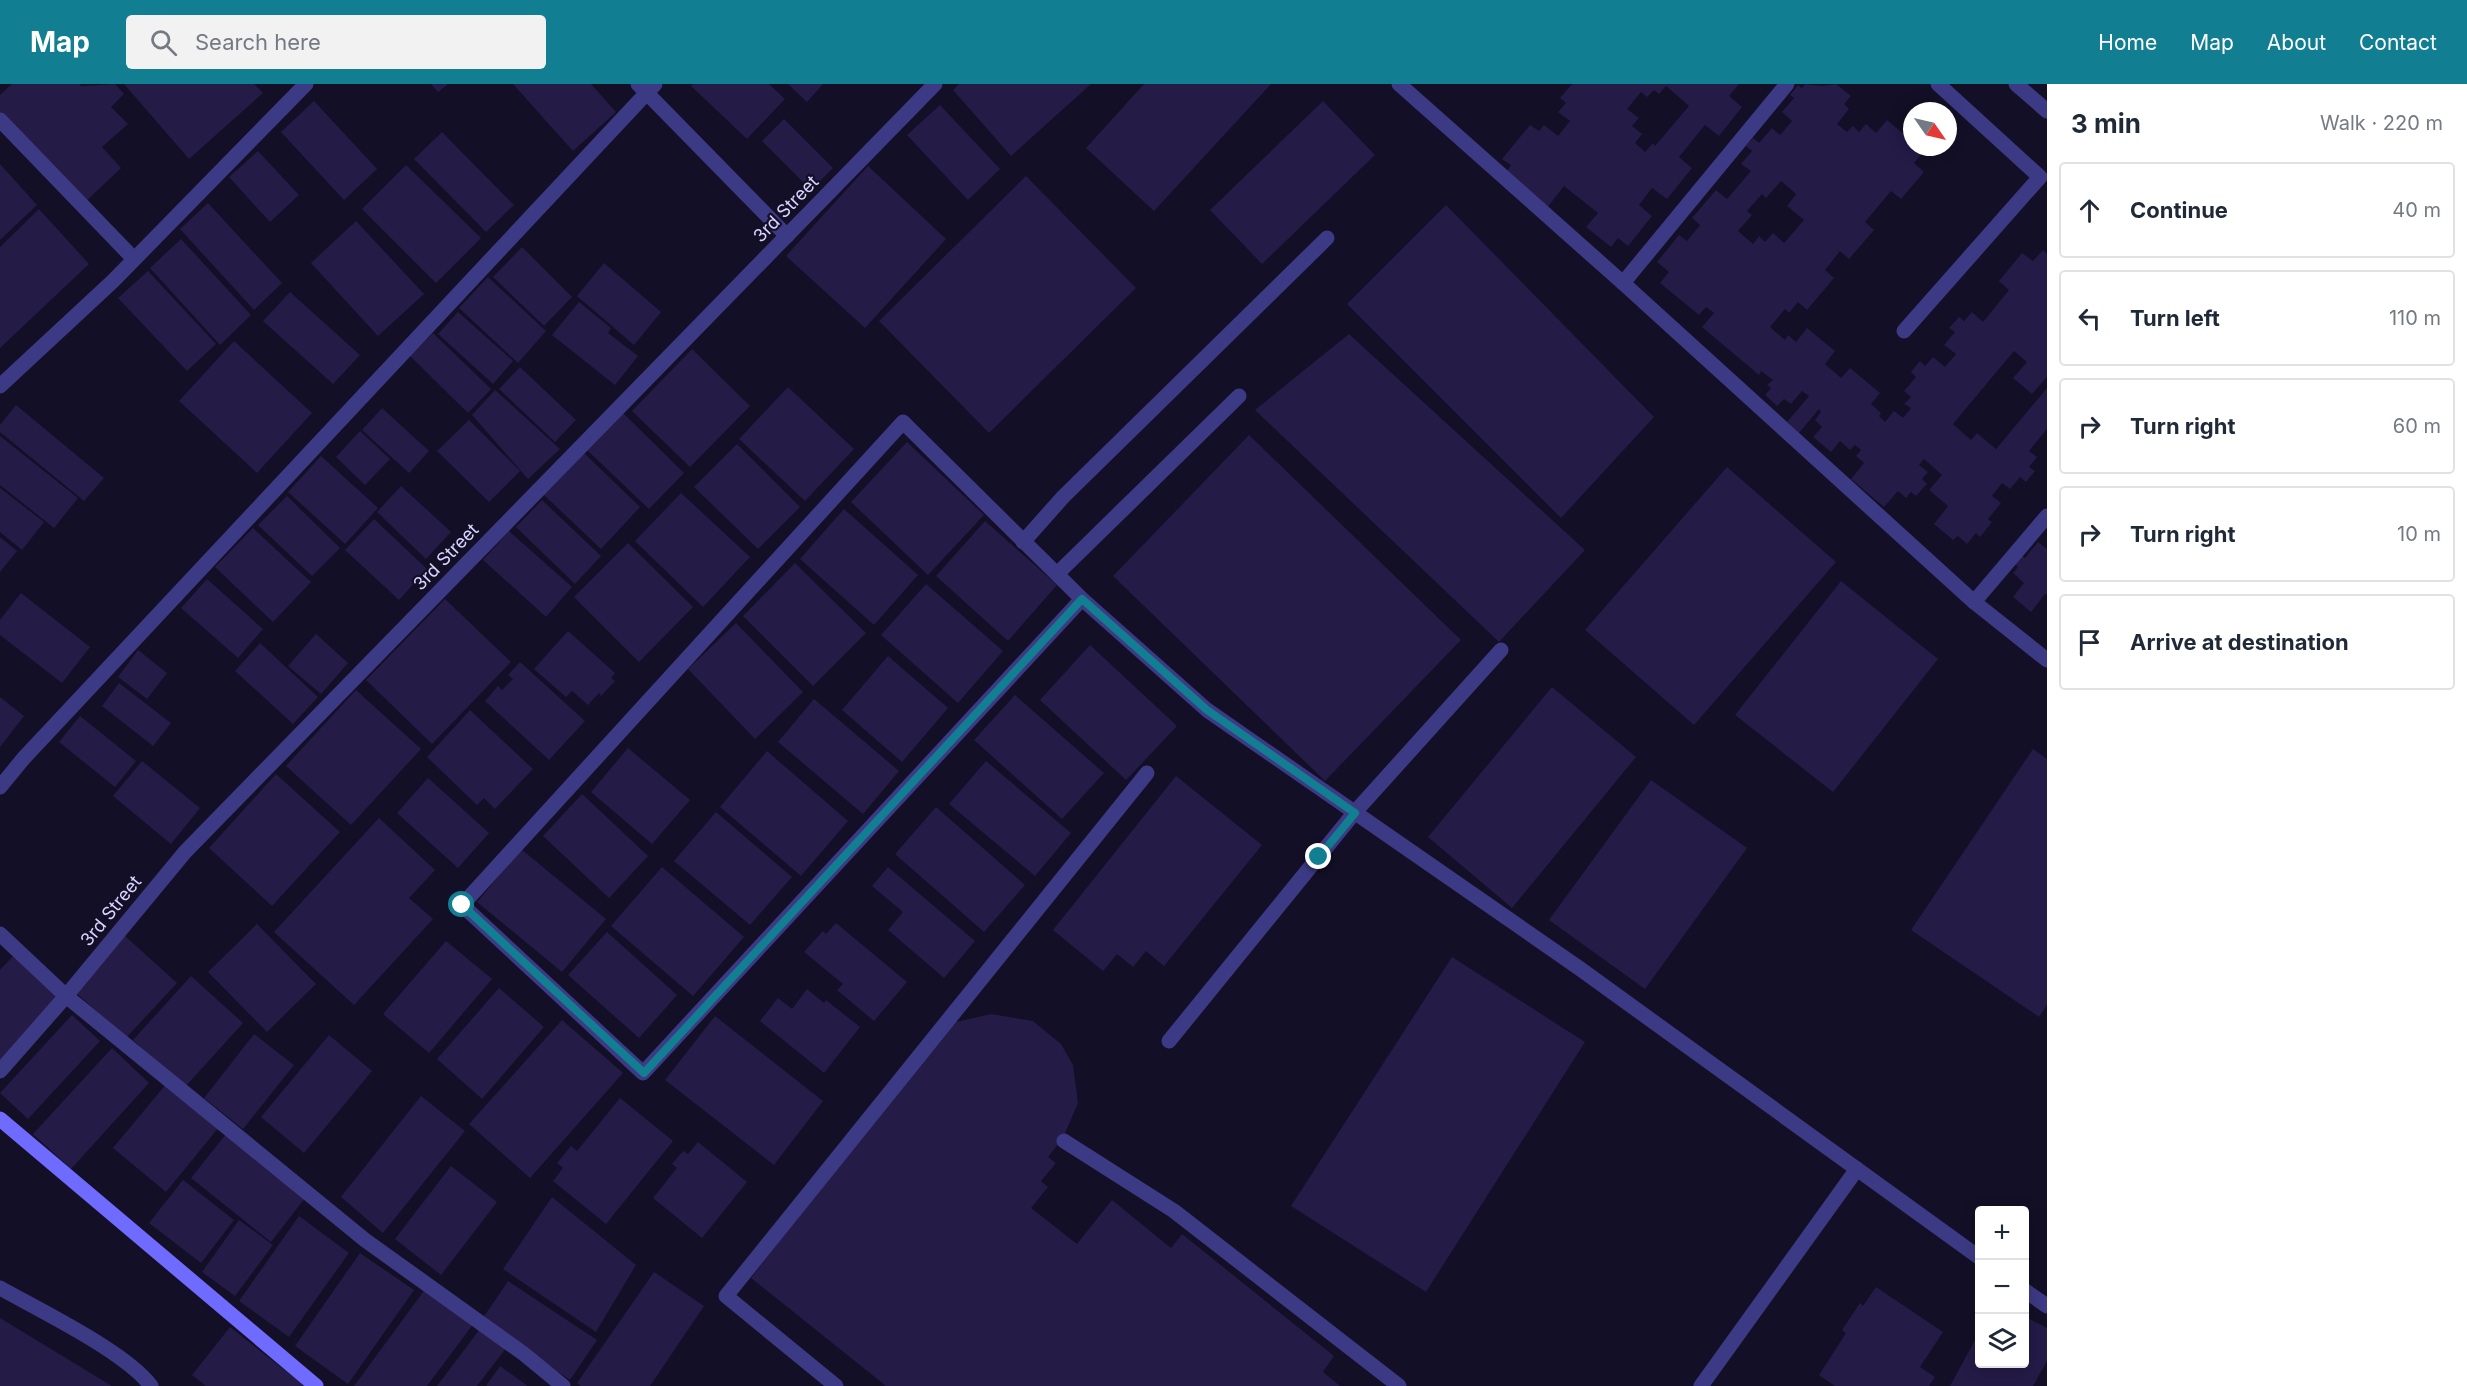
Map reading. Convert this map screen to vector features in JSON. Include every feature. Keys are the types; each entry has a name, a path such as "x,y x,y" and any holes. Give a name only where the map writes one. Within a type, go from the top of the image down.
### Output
{"street":[{"name":"3rd Street","path":"0,1071 66,996 185,852 935,84"},
{"path":"1399,84 1623,283 1974,602 2047,660"},
{"path":"1623,283 1787,84"},
{"path":"1904,331 2044,180 1938,84"},
{"path":"2016,84 2047,111"},
{"path":"0,386 134,259 296,87"},
{"path":"0,787 646,87 787,236"},
{"path":"0,120 134,259"},
{"path":"1023,542 1063,497 1328,238"},
{"path":"1057,574 1239,396"},
{"path":"1082,599 644,1073 462,905 903,422 1082,599 1207,710 1580,968 1975,1254"},
{"path":"1974,602 2047,516"},
{"path":"1169,1041 1355,813 1501,650"},
{"path":"836,1386 726,1296 1147,773"},
{"path":"0,934 66,996 365,1240 524,1354 564,1386"},
{"path":"0,1119 315,1386"},
{"path":"1064,1141 1174,1211 1399,1386"},
{"path":"1701,1386 1857,1169"},
{"path":"0,1288 96,1343 142,1374 151,1386"},
{"path":"2029,1293 2047,1306"}],"building":[{"path":"12,84 80,84 81,86 115,84 124,94 111,107 128,124 102,147 121,168 84,203 0,114 0,95"},
{"path":"124,84 254,84 263,93 189,159"},
{"path":"431,84 448,84 438,92"},
{"path":"513,84 591,84 616,112 573,151"},
{"path":"693,84 769,84 785,99 747,139 691,86"},
{"path":"788,84 823,84 807,102"},
{"path":"959,84 1091,84 1011,156 953,90"},
{"path":"1144,84 1271,84 1154,211 1086,148"},
{"path":"1572,84 1739,84 1729,96 1742,107 1719,136 1705,125 1679,157 1692,168 1667,199 1652,188 1639,205 1652,216 1628,246 1618,238 1611,247 1586,227 1598,213 1564,186 1547,208 1507,171 1511,165 1502,159 1530,125 1539,131 1544,125 1558,136 1570,121 1558,112 1566,103 1560,98","holes":["1666,86 1689,106 1655,146 1653,143 1645,152 1635,143 1642,134 1632,126 1639,118 1627,109 1641,92 1647,97 1654,90 1659,94"]},
{"path":"1805,84 1822,86 1836,84 1851,96 1844,104 1849,109 1837,124 1847,132 1853,126 1859,132 1866,124 1876,133 1887,120 1903,133 1903,156 1920,156 1914,163 1924,172 1901,199 1891,191 1865,222 1874,230 1849,259 1840,251 1825,270 1834,278 1807,310 1798,302 1789,313 1785,309 1770,327 1785,340 1788,335 1796,342 1807,328 1835,351 1825,364 1841,378 1850,368 1880,393 1871,404 1881,413 1879,416 1885,422 1894,411 1903,418 1911,408 1904,404 1911,397 1904,391 1916,377 1911,372 1920,361 1925,366 1933,357 1945,367 1956,354 1944,345 1955,332 1949,328 1959,317 1964,321 1972,312 1983,322 2009,290 1999,281 2022,253 2033,261 2043,250 2047,254 2047,377 2032,394 2013,378 2027,362 2014,351 1953,424 1971,440 1977,433 1996,449 2047,388 2047,429 2029,451 2037,457 2029,467 2035,471 2026,482 2020,477 2010,489 2002,483 1992,496 2001,503 1988,519 1992,522 1980,537 1976,533 1967,544 1958,536 1953,540 1934,524 1948,506 1929,490 1942,475 1924,459 1919,465 1928,472 1922,479 1927,484 1916,496 1911,492 1906,498 1898,491 1884,507 1851,479 1864,463 1856,456 1861,450 1855,445 1850,450 1840,441 1831,452 1813,437 1822,427 1815,420 1821,412 1819,409 1799,433 1787,422 1809,396 1802,391 1791,404 1784,399 1777,406 1765,395 1771,388 1767,385 1773,380 1761,371 1759,375 1702,327 1714,313 1706,307 1699,315 1660,283 1669,272 1657,262 1679,235 1687,241 1700,225 1692,218 1716,190 1727,199 1751,171 1741,164 1752,151 1746,146 1753,138 1759,143 1772,128 1780,135 1792,121 1782,112 1794,98 1790,95 1798,85 1802,88","holes":["1781,181 1796,194 1787,206 1804,220 1784,243 1773,233 1765,242 1759,236 1753,244 1738,231 1752,215 1747,211 1762,194 1766,198"]},
{"path":"314,101 377,169 344,200 281,132"},
{"path":"1323,101 1375,155 1262,264 1210,210"},
{"path":"940,105 1000,169 968,200 907,135"},
{"path":"784,119 833,168 811,190 762,141"},
{"path":"442,132 514,205 486,232 414,159"},
{"path":"258,151 299,195 270,222 229,177"},
{"path":"0,164 37,205 0,240"},
{"path":"406,165 481,238 436,283 362,209"},
{"path":"868,166 946,239 865,328 786,256"},
{"path":"1026,176 1136,288 989,433 879,321"},
{"path":"208,203 282,283 254,310 180,229"},
{"path":"1446,205 1654,417 1561,518 1347,304"},
{"path":"39,209 89,264 0,348 0,247"},
{"path":"356,221 424,294 378,336 311,263"},
{"path":"181,239 251,315 220,345 150,268"},
{"path":"522,247 572,297 544,326 493,277"},
{"path":"604,263 661,312 634,345 577,296"},
{"path":"148,271 216,344 187,371 118,298"},
{"path":"488,277 546,331 518,363 459,308"},
{"path":"290,292 360,355 333,384 263,321"},
{"path":"579,302 611,328 608,333 638,356 615,385 552,335"},
{"path":"458,312 513,361 493,384 438,334"},
{"path":"433,333 491,389 468,413 410,356"},
{"path":"1349,334 1585,550 1499,642 1255,410"},
{"path":"234,341 312,413 257,473 179,401"},
{"path":"692,349 750,406 690,467 632,411"},
{"path":"520,367 576,420 555,442 499,389"},
{"path":"788,387 854,449 805,501 739,439"},
{"path":"495,390 560,449 528,479 472,415"},
{"path":"16,405 104,478 84,501 0,432 0,425"},
{"path":"382,408 429,451 409,473 362,430"},
{"path":"623,413 684,473 649,509 587,450"},
{"path":"469,420 520,471 489,502 437,451"},
{"path":"360,431 390,459 365,485 336,457"},
{"path":"1249,435 1461,640 1325,781 1113,576"},
{"path":"0,436 78,498 54,528 0,485"},
{"path":"907,442 984,515 928,575 851,502"},
{"path":"737,444 800,507 758,549 694,487"},
{"path":"584,453 640,507 601,549 544,495"},
{"path":"321,456 378,508 345,544 288,492"},
{"path":"1727,467 1836,562 1694,725 1585,630"},
{"path":"401,486 451,532 426,559 377,512"},
{"path":"0,488 44,522 22,550 0,532"},
{"path":"681,493 750,557 703,607 635,541"},
{"path":"287,496 340,548 312,576 258,525"},
{"path":"542,500 601,556 575,584 516,527"},
{"path":"844,509 918,575 874,625 800,559"},
{"path":"374,519 427,569 399,600 345,550"},
{"path":"985,521 1057,585 1008,641 936,576"},
{"path":"253,528 311,582 273,622 215,567"},
{"path":"509,531 572,587 546,617 483,560"},
{"path":"0,537 17,551 0,572"},
{"path":"2038,542 2047,549 2047,595 2045,594 2031,612 2013,597 2024,583 2013,573 2018,567 2014,563 2021,555 2025,558"},
{"path":"628,543 693,607 639,662 574,597"},
{"path":"795,563 866,633 813,686 743,616"},
{"path":"207,579 263,629 238,658 181,608"},
{"path":"1841,581 1938,659 1833,792 1735,715"},
{"path":"926,584 1003,651 958,703 881,635"},
{"path":"21,593 90,647 62,683 0,635 0,620"},
{"path":"445,599 511,662 432,744 366,680"},
{"path":"736,623 803,692 755,739 688,669"},
{"path":"568,631 615,673 611,678 615,681 601,696 599,693 588,705 572,691 566,697 534,669"},
{"path":"316,634 348,663 321,694 288,666"},
{"path":"260,643 318,697 293,724 235,671"},
{"path":"1090,645 1177,726 1126,780 1040,700"},
{"path":"138,650 167,673 147,699 118,677"},
{"path":"888,656 948,708 902,762 842,710"},
{"path":"520,662 585,721 549,760 485,701 498,686 502,690 513,679 508,675"},
{"path":"119,683 171,723 153,746 102,706"},
{"path":"1552,687 1636,757 1512,908 1428,837"},
{"path":"356,690 421,749 351,825 286,766"},
{"path":"1015,695 1104,773 1062,819 974,740"},
{"path":"0,697 24,716 0,747"},
{"path":"814,699 899,771 863,814 778,742"},
{"path":"470,710 533,769 495,809 484,798 477,805 427,757"},
{"path":"80,716 136,761 115,787 59,742"},
{"path":"628,748 690,800 652,844 591,792"},
{"path":"2033,749 2047,759 2047,1005 2039,1017 1911,930"},
{"path":"767,751 848,821 801,876 720,807"},
{"path":"142,761 200,808 171,844 113,796"},
{"path":"986,761 1071,833 1035,876 949,804"},
{"path":"276,774 340,832 272,906 209,848"},
{"path":"1176,776 1262,845 1164,966 1146,951 1133,967 1117,954 1103,971 1053,930"},
{"path":"428,778 489,833 458,868 397,813"},
{"path":"1651,780 1747,848 1645,989 1549,920"},
{"path":"582,794 648,856 609,898 543,836"},
{"path":"936,807 1025,885 984,932 895,854"},
{"path":"716,812 792,877 750,925 674,861"},
{"path":"379,818 435,870 409,898 433,919 354,1005 274,932"},
{"path":"521,849 606,919 562,972 477,902"},
{"path":"662,867 744,937 693,996 611,926"},
{"path":"888,867 975,941 944,978 888,930 903,912 872,886"},
{"path":"836,923 907,982 874,1021 837,990 843,984 804,952 823,931 826,934"},
{"path":"257,924 316,984 267,1032 208,972"},
{"path":"607,932 677,995 639,1038 568,975"},
{"path":"125,936 177,983 126,1038 74,991"},
{"path":"446,941 492,979 429,1053 383,1014"},
{"path":"15,954 60,996 0,1061 0,970"},
{"path":"1452,957 1585,1042 1426,1292 1291,1206"},
{"path":"191,976 243,1023 185,1087 133,1040"},
{"path":"499,988 544,1027 482,1099 437,1059"},
{"path":"807,989 824,1003 826,1000 860,1027 824,1073 760,1021 778,998 792,1009"},
{"path":"991,1014 1033,1021 1061,1044 1073,1065 1078,1103 1063,1138 1048,1157 1056,1163 1041,1181 1048,1187 1031,1208 1077,1244 1112,1200 1171,1248 1182,1234 1334,1356 1323,1372 1340,1386 886,1386 751,1278 925,1053 956,1022"},
{"path":"72,1015 100,1041 28,1119 0,1093"},
{"path":"715,1016 823,1101 774,1165 665,1080"},
{"path":"562,1020 623,1073 530,1178 469,1124"},
{"path":"254,1034 294,1065 243,1129 204,1098"},
{"path":"329,1035 372,1071 304,1153 261,1117"},
{"path":"112,1048 149,1083 71,1169 33,1134"},
{"path":"167,1083 219,1127 166,1192 113,1148"},
{"path":"421,1096 465,1131 383,1233 341,1197"},
{"path":"620,1098 673,1141 606,1224 553,1181 563,1168 557,1163 571,1146 577,1151"},
{"path":"226,1134 305,1198 271,1242 191,1178"},
{"path":"698,1142 747,1182 702,1238 653,1198 677,1168 672,1164 683,1151 688,1154"},
{"path":"451,1166 497,1202 441,1275 395,1239"},
{"path":"183,1180 234,1220 201,1263 149,1223"},
{"path":"552,1197 636,1265 596,1332 503,1269"},
{"path":"299,1216 349,1253 289,1337 239,1301"},
{"path":"239,1220 273,1245 235,1296 202,1272"},
{"path":"360,1253 414,1290 348,1384 295,1346"},
{"path":"654,1272 704,1306 650,1386 581,1386 577,1383"},
{"path":"508,1281 597,1340 570,1380 481,1321"},
{"path":"1876,1287 1943,1332 1920,1367 1935,1377 1929,1386 1835,1386 1819,1375 1846,1333 1842,1330 1860,1303 1863,1306"},
{"path":"426,1288 474,1323 427,1386 354,1386"},
{"path":"0,1318 112,1386 0,1386"},
{"path":"2029,1319 2047,1328 2047,1361 2033,1386 1950,1386 1975,1340 1975,1368 2029,1368"},
{"path":"230,1327 305,1386 206,1386 192,1375"},
{"path":"480,1329 506,1348 477,1386 437,1386"},
{"path":"500,1366 528,1386 486,1386"}],"route":[{"path":"462,905 644,1073 1082,599 1207,710 1355,813 1319,857"}]}
